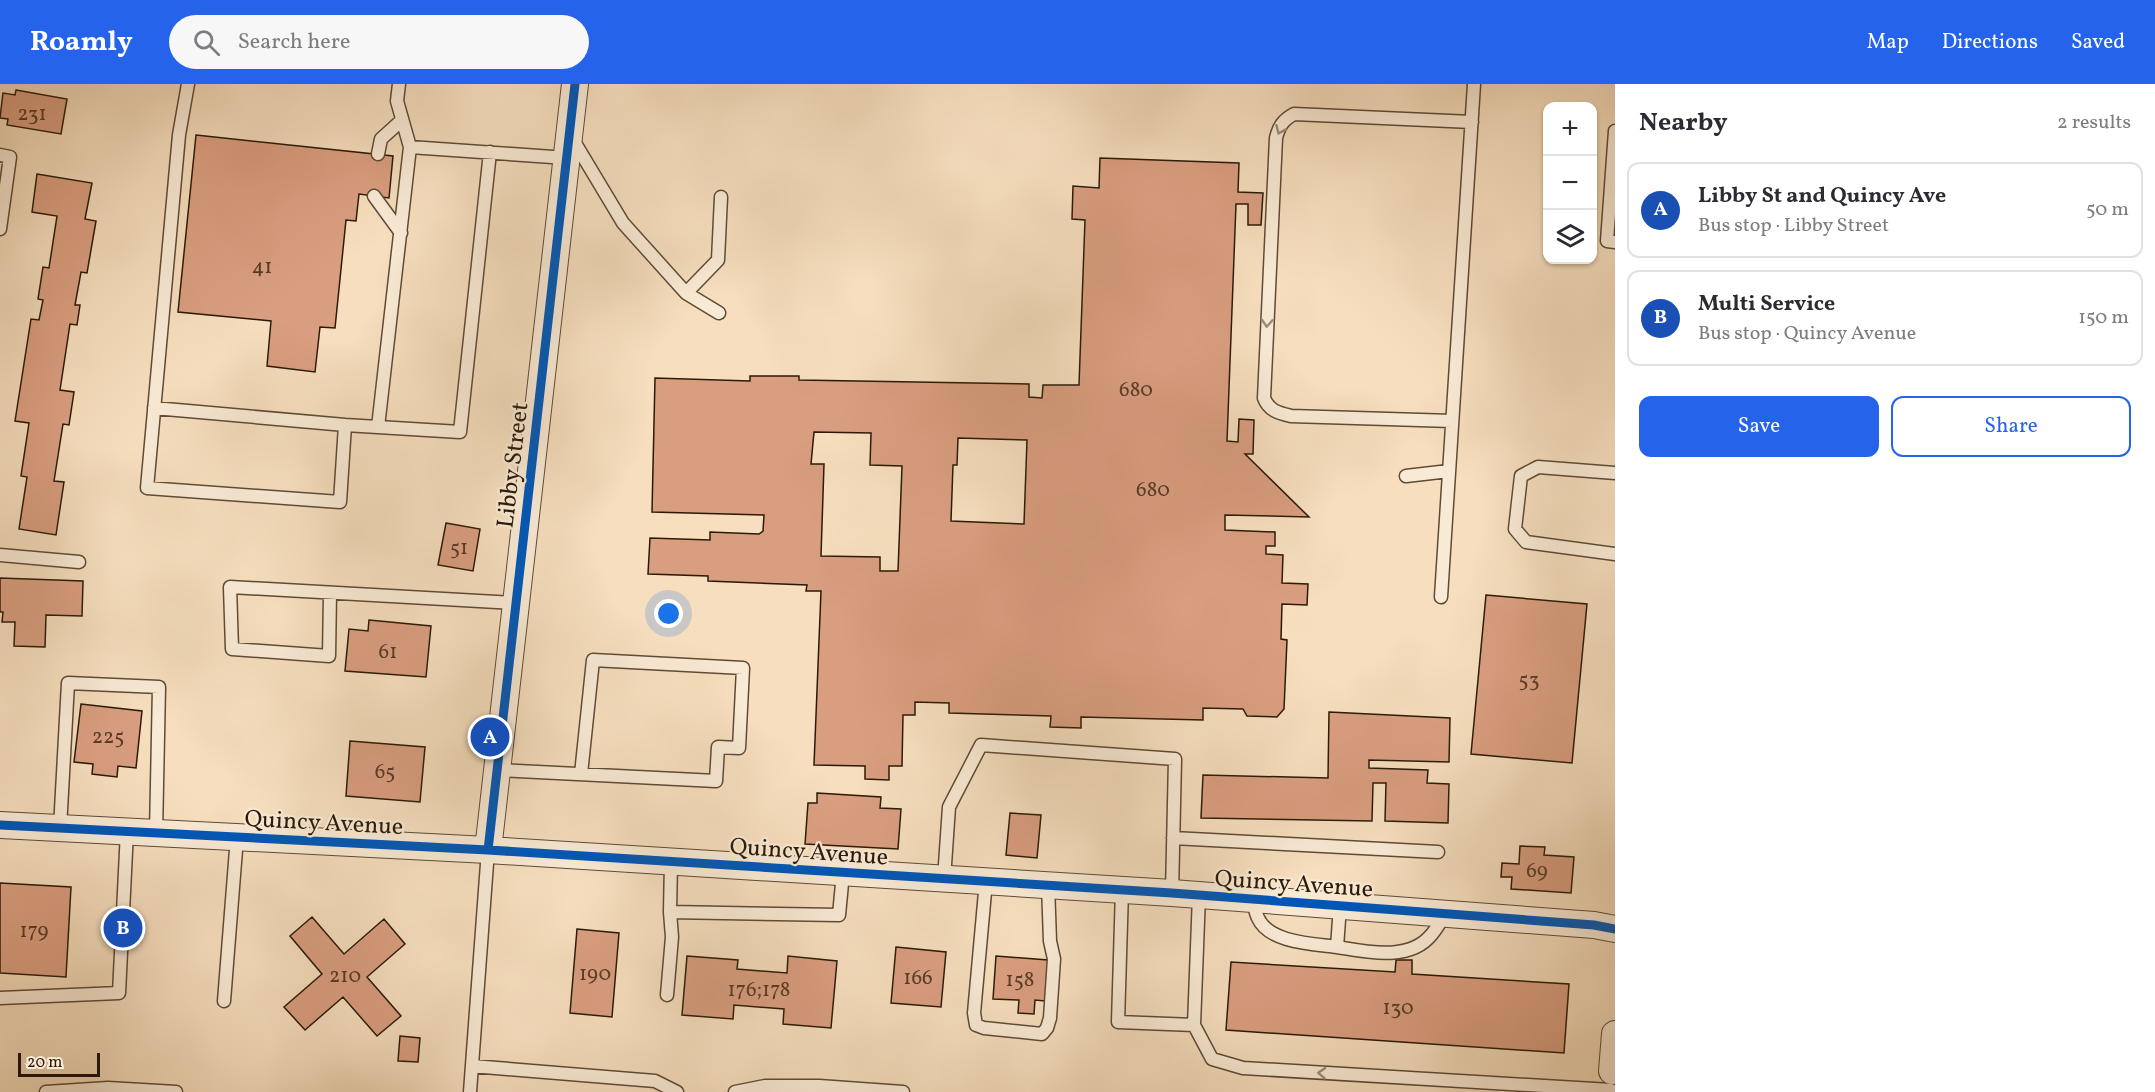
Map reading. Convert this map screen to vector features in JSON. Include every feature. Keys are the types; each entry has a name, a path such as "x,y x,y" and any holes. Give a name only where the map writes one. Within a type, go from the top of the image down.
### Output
{"street":[{"name":"Libby Street","path":"488,850 575,84"},
{"name":"Quincy Avenue","path":"0,825 488,850 986,881 1594,925 1615,929"},
{"path":"1611,1084 1615,1034"}],"lane":[{"path":"188,84 179,135 147,488 340,502 345,425"},
{"path":"378,427 410,147 397,101 399,84"},
{"path":"1441,597 1474,84"},
{"path":"1452,421 1324,417 1278,413 1266,404 1264,398 1276,138 1279,126 1294,114 1472,122"},
{"path":"378,154 381,139 402,120"},
{"path":"1615,131 1608,241 1615,242"},
{"path":"410,147 490,152 568,146 623,223 686,292 719,313"},
{"path":"154,408 345,425 460,432 490,152"},
{"path":"0,155 10,157 0,229"},
{"path":"374,196 401,233"},
{"path":"686,292 718,260 721,197"},
{"path":"1615,473 1538,467 1521,476 1515,529 1526,543 1615,554"},
{"path":"1406,476 1449,471"},
{"path":"0,555 79,562"},
{"path":"330,593 329,656 232,649 230,587 516,603"},
{"path":"497,770 716,781 718,747 739,748 743,668 593,660 581,774"},
{"path":"60,828 68,683 159,687 156,833"},
{"path":"944,879 948,807 981,745 1175,759 1172,893"},
{"path":"0,998 119,993 127,831"},
{"path":"224,1001 237,837"},
{"path":"1173,838 1438,852"},
{"path":"470,1092 488,850"},
{"path":"667,995 672,937 670,862"},
{"path":"670,912 839,915 843,873"},
{"path":"986,881 974,1013 976,1025 984,1028 1042,1034 1050,1018 1054,959 1050,941 1048,885"},
{"path":"1122,890 1118,1022 1194,1024"},
{"path":"1199,895 1194,1024 1212,1059 1243,1068 1611,1084"},
{"path":"1253,899 1258,920 1267,929 1286,939 1393,953 1413,948 1431,936 1445,914"},
{"path":"1337,947 1340,906"},
{"path":"472,1066 655,1081 677,1092"},
{"path":"735,1092 765,1086 819,1086 903,1092"},
{"path":"46,1092 108,1088 176,1092"}],"building":[{"path":"16,90 67,99 61,134 7,125 8,119 0,118 3,93 15,95"},
{"path":"196,135 393,156 389,198 359,194 356,221 346,220 335,328 320,327 315,372 267,366 271,321 178,312"},
{"path":"1100,158 1239,163 1238,192 1263,193 1261,225 1248,225 1248,204 1236,204 1227,441 1238,442 1239,419 1254,420 1253,454 1245,454 1309,517 1225,515 1225,530 1275,532 1275,546 1266,546 1266,554 1283,555 1282,583 1308,584 1307,605 1282,604 1281,639 1287,640 1284,709 1277,717 1247,716 1243,709 1203,708 1203,720 1081,717 1081,728 1050,727 1051,716 949,713 949,703 915,702 915,715 903,715 902,766 889,766 889,780 865,779 865,766 814,765 821,591 806,591 807,585 708,581 708,576 648,574 650,538 710,540 710,532 759,534 763,531 764,515 652,512 655,378 750,381 750,376 799,376 799,380 1029,384 1029,397 1042,398 1043,385 1079,385 1085,220 1072,219 1073,186 1099,188","holes":["814,432 871,433 870,465 902,466 898,571 880,571 880,557 821,556 824,464 811,464","958,438 1027,440 1024,524 951,521 953,465 957,465"]},
{"path":"37,174 92,183 85,219 96,221 87,273 81,272 75,305 80,305 77,325 70,324 60,390 74,392 69,425 63,424 54,481 64,482 56,535 19,529 27,477 21,476 29,423 15,421 31,319 39,320 43,300 38,299 43,267 49,268 57,216 32,212"},
{"path":"446,523 480,529 473,571 438,565"},
{"path":"0,578 83,581 82,616 46,615 45,647 14,646 15,622 2,622"},
{"path":"1486,595 1587,604 1572,763 1471,754"},
{"path":"369,620 431,626 426,677 345,671 349,629 368,631"},
{"path":"81,704 142,711 136,768 118,766 117,777 92,774 93,764 74,762"},
{"path":"1329,712 1450,718 1449,762 1369,760 1369,768 1428,770 1427,783 1449,784 1448,823 1385,821 1386,783 1373,783 1372,821 1201,818 1203,775 1328,778"},
{"path":"350,741 425,747 420,802 346,796"},
{"path":"817,793 881,797 880,808 901,809 898,849 805,844 808,803 817,803"},
{"path":"1010,813 1041,815 1037,858 1006,855"},
{"path":"1520,846 1545,847 1544,855 1574,857 1571,893 1511,889 1512,877 1501,877 1502,863 1519,864"},
{"path":"0,883 71,887 66,977 0,973"},
{"path":"312,917 344,954 384,919 405,944 367,977 401,1016 377,1036 343,997 305,1030 284,1007 322,974 290,936"},
{"path":"577,929 619,933 612,1017 570,1013"},
{"path":"896,947 946,952 941,1007 891,1003"},
{"path":"687,956 738,960 737,969 787,973 788,956 837,961 831,1028 783,1024 784,1009 734,1005 733,1019 682,1015"},
{"path":"996,956 1048,960 1045,1001 1035,1000 1034,1014 1018,1013 1019,1000 993,999"},
{"path":"1396,960 1412,960 1412,974 1569,984 1564,1053 1226,1030 1231,962 1395,972"},
{"path":"400,1036 420,1038 418,1062 398,1061"}],"cycle path":[{"path":"488,850 575,84"},
{"path":"0,825 488,850 1172,893 1594,925 1615,929"}],"place":[{"name":"Libby St and Quincy Ave","path":"490,737"},
{"name":"Multi Service","path":"123,928"}]}
